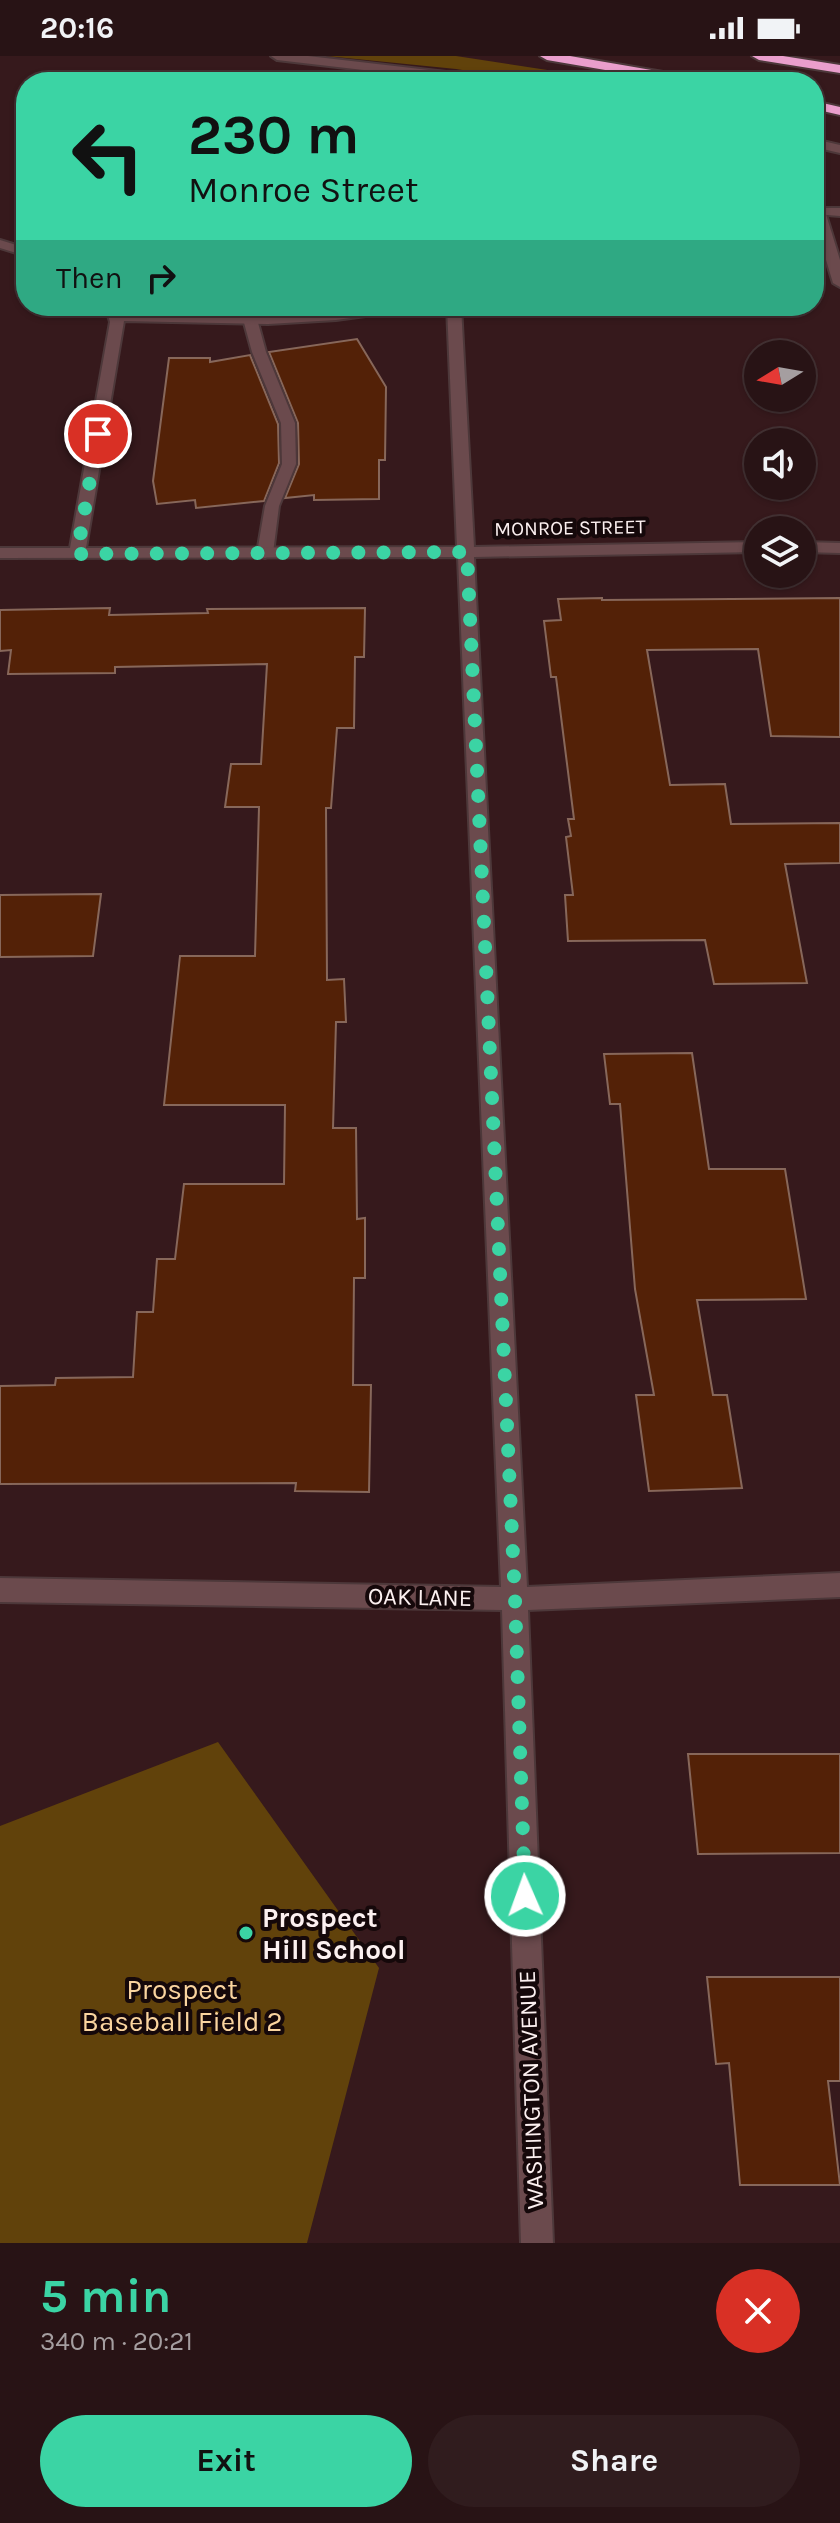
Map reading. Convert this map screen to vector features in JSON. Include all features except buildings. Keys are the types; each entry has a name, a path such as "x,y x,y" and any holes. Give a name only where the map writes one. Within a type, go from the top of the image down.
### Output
{"highway":[{"path":"547,56 640,72"},
{"path":"759,56 840,69"}],"street":[{"path":"277,56 395,72"},
{"path":"824,230 840,283"},
{"path":"77,554 117,322 115,316"},
{"path":"199,316 250,319 336,316"},
{"name":"WASHINGTON AVENUE","path":"455,316 515,1599 537,2243"},
{"name":"MONROE STREET","path":"0,553 467,552 744,547"},
{"path":"816,547 840,548"},
{"name":"OAK LANE","path":"0,1590 515,1599 840,1585"}],"lane":[{"path":"250,319 259,352 288,423 289,464 272,506 265,553"}],"green space":[{"path":"326,56 456,56 561,72 475,72"},
{"name":"Prospect Baseball Field 2","path":"218,1742 379,1968 307,2243 0,2243 0,1826"}],"place":[{"name":"Prospect Hill School","path":"246,1933"}],"route":[{"path":"98,434 77,554 467,552 515,1599 525,1896"}]}
